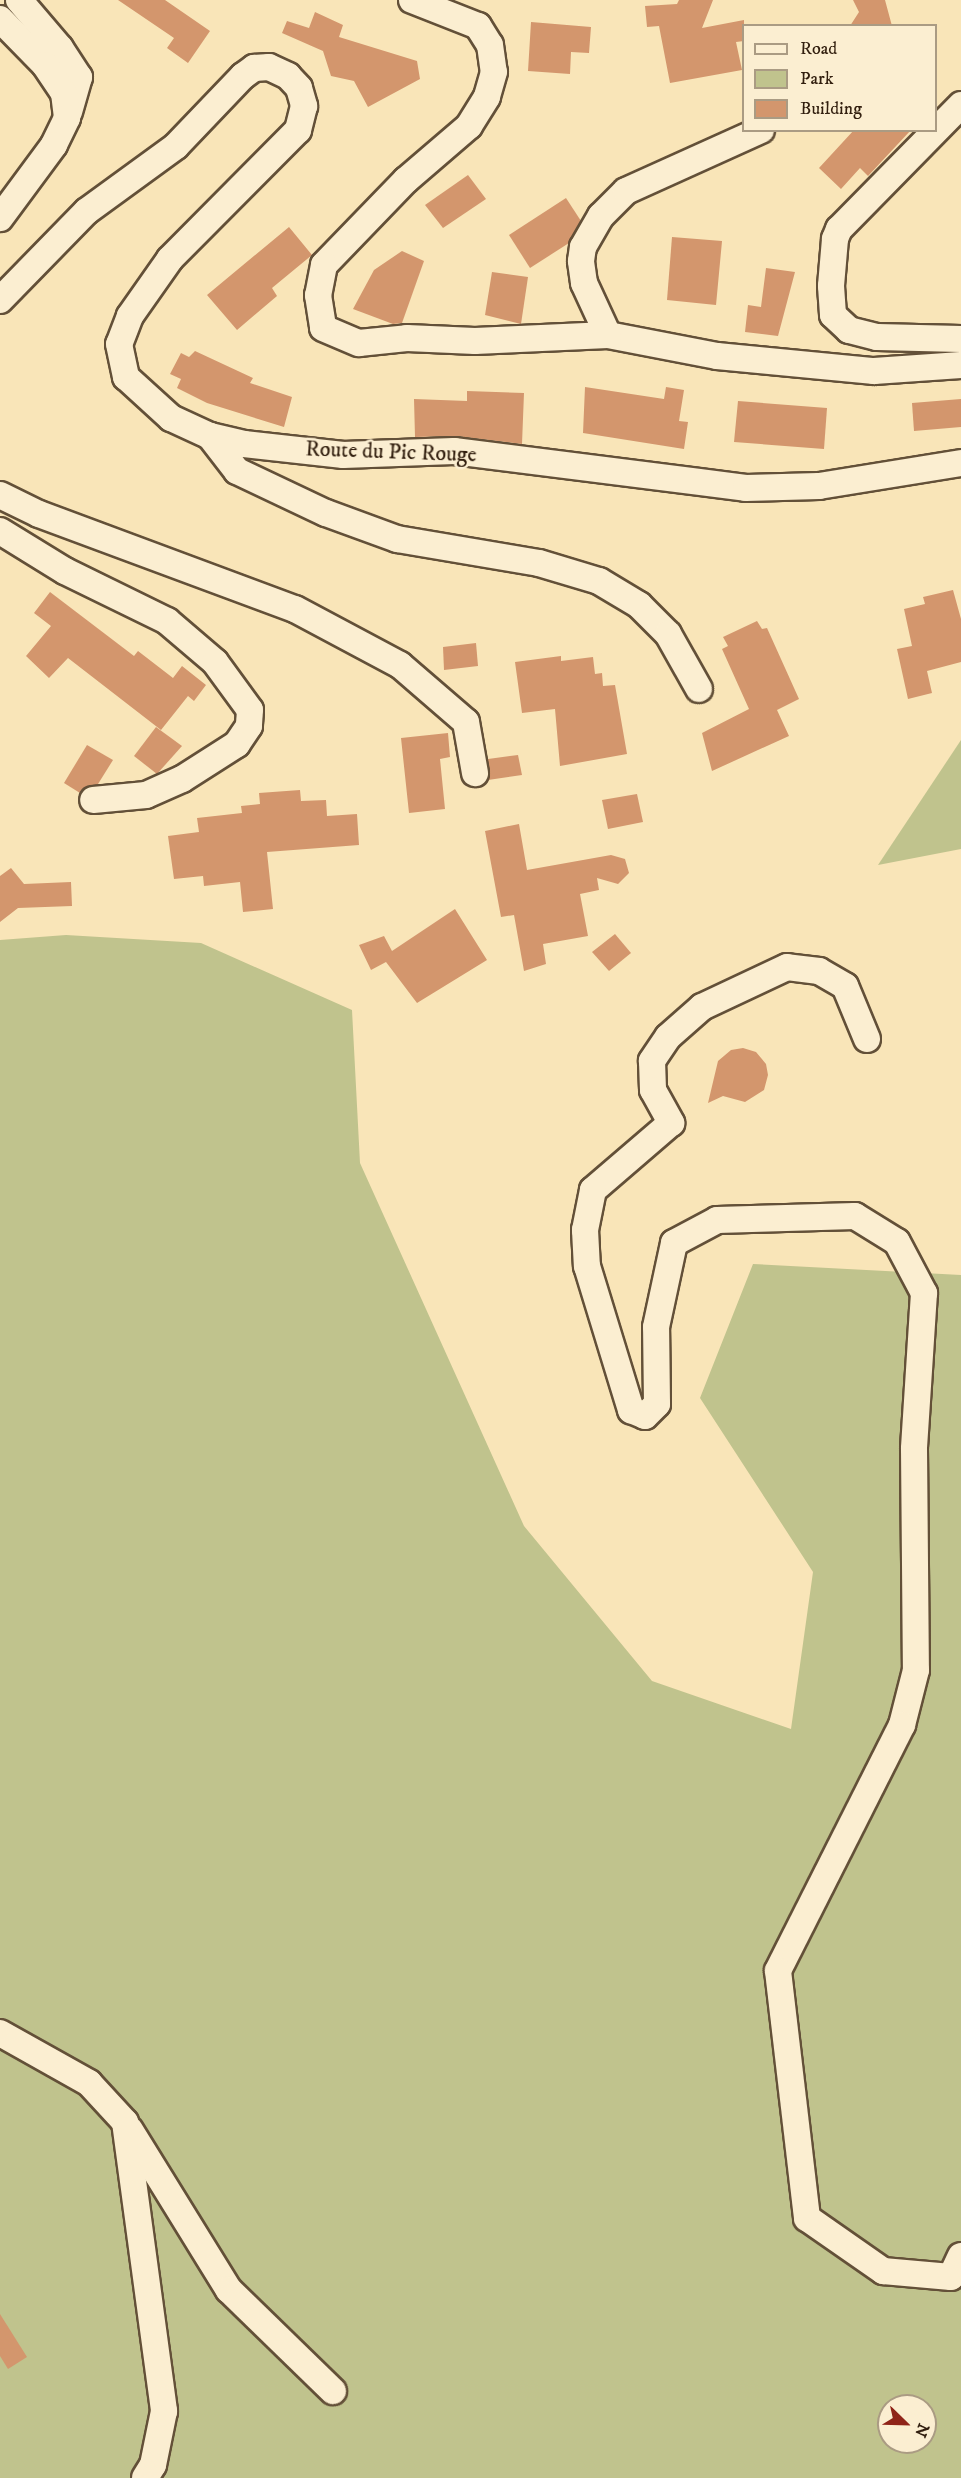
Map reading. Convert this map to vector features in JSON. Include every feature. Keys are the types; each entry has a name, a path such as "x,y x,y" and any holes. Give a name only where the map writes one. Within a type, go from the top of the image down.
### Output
{"street":[{"path":"0,218 54,145 67,118 78,77 60,48 19,0"},
{"path":"412,0 478,26 490,45 494,72 487,97 469,126 435,159 406,180 324,265 318,295 323,328 359,343 406,338 475,341 608,335 717,356 874,371 961,365"},
{"path":"0,19 45,65 64,93 67,118"},
{"name":"Route du Pic Rouge","path":"0,300 87,211 176,146 243,76 254,68 269,67 288,76 299,88 304,106 298,130 170,259 130,316 119,344 126,377 171,418 210,436 244,444 343,455 454,451 746,488 819,486 961,463"},
{"path":"937,129 961,105"},
{"path":"608,335 584,283 580,261 583,247 601,216 626,192 757,132"},
{"path":"934,132 839,229 835,239 831,286 833,315 849,330 877,337 961,339"},
{"path":"210,436 237,471 326,513 397,538 539,563 599,581 639,605 668,634 699,689"},
{"path":"0,495 39,514 296,609 400,665 466,722 475,773"},
{"path":"0,531 65,571 167,621 215,662 250,710 249,726 237,744 182,779 146,795 93,800"},
{"path":"867,1040 859,1012 845,986 819,971 787,967 740,985 702,1007 668,1037 652,1061 653,1090 671,1123 593,1190 585,1230 587,1266 631,1410 645,1416 657,1404 656,1327 674,1244 717,1220 855,1216 897,1242 924,1293 914,1449 916,1670 902,1725 778,1971 807,2218 883,2271 951,2277 961,2256"},
{"path":"0,2033 89,2083 125,2122 229,2290 333,2391"},
{"path":"125,2122 164,2411 153,2464 146,2478"}],"green space":[{"path":"961,740 961,849 878,865"},
{"path":"66,935 201,943 352,1010 360,1163 524,1526 652,1681 791,1729 813,1572 700,1398 753,1264 961,1275 961,2478 0,2478 0,940"}],"building":[{"path":"118,0 165,0 210,31 188,63 167,48 174,38"},
{"path":"679,0 713,0 702,28 744,20 742,41 736,42 742,70 670,83 659,26 647,27 645,6 677,4"},
{"path":"853,0 885,0 891,24 851,24 859,12"},
{"path":"315,12 343,25 339,37 417,61 420,79 368,107 354,81 331,76 323,51 282,33 287,21 309,28"},
{"path":"531,22 591,27 589,53 571,52 570,74 528,71"},
{"path":"852,132 909,132 868,176 860,168 841,189 819,168"},
{"path":"468,175 486,199 443,228 425,205"},
{"path":"566,198 581,221 569,243 530,268 509,235"},
{"path":"289,227 312,255 272,288 277,296 237,330 207,295"},
{"path":"672,237 722,241 716,305 667,300"},
{"path":"402,251 424,261 402,323 393,324 353,309 374,270"},
{"path":"766,268 795,272 778,336 745,332 748,305 761,307"},
{"path":"492,272 528,277 521,324 485,315"},
{"path":"195,351 253,378 250,383 292,397 284,427 207,403 177,388 181,379 170,374 181,353 189,357"},
{"path":"585,387 664,399 666,387 684,390 679,421 688,422 684,449 583,433"},
{"path":"467,391 524,393 522,444 456,436 415,437 414,399 467,401"},
{"path":"961,399 961,427 914,431 912,403"},
{"path":"738,401 827,408 824,449 734,442"},
{"path":"953,590 961,619 961,662 927,671 932,693 908,699 897,649 912,646 904,609 925,604 923,597"},
{"path":"50,592 134,656 138,651 173,678 182,666 206,685 194,701 188,696 161,730 68,658 49,678 26,656 51,626 34,613"},
{"path":"757,621 762,629 767,628 799,699 777,710 789,736 712,771 702,733 749,709 722,649 728,646 723,637"},
{"path":"476,643 478,666 444,670 443,647"},
{"path":"561,656 561,661 593,657 595,674 602,673 603,686 615,685 627,754 560,766 555,709 522,713 515,662"},
{"path":"156,727 182,746 157,774 134,756"},
{"path":"448,733 450,757 440,759 445,809 409,813 401,738"},
{"path":"87,745 113,760 98,784 80,793 64,783"},
{"path":"518,755 522,775 488,780 488,759"},
{"path":"300,790 301,801 326,800 327,816 357,814 359,845 267,852 273,909 243,912 240,882 204,886 203,876 174,879 168,836 199,832 197,818 242,813 241,806 260,804 259,793"},
{"path":"637,794 643,822 608,829 602,800"},
{"path":"519,824 527,870 611,855 625,859 629,873 618,884 597,878 599,890 580,894 588,936 543,944 546,964 524,971 514,915 501,917 485,831"},
{"path":"11,868 24,884 71,882 72,906 18,908 0,922 0,876"},
{"path":"455,909 487,960 417,1003 386,962 371,970 359,945 384,936 392,951"},
{"path":"615,934 631,953 609,971 592,952"},
{"path":"743,1048 756,1052 766,1064 768,1075 764,1090 745,1102 723,1096 708,1103 718,1061 731,1050"},
{"path":"0,2314 27,2357 8,2369 0,2356"}]}
